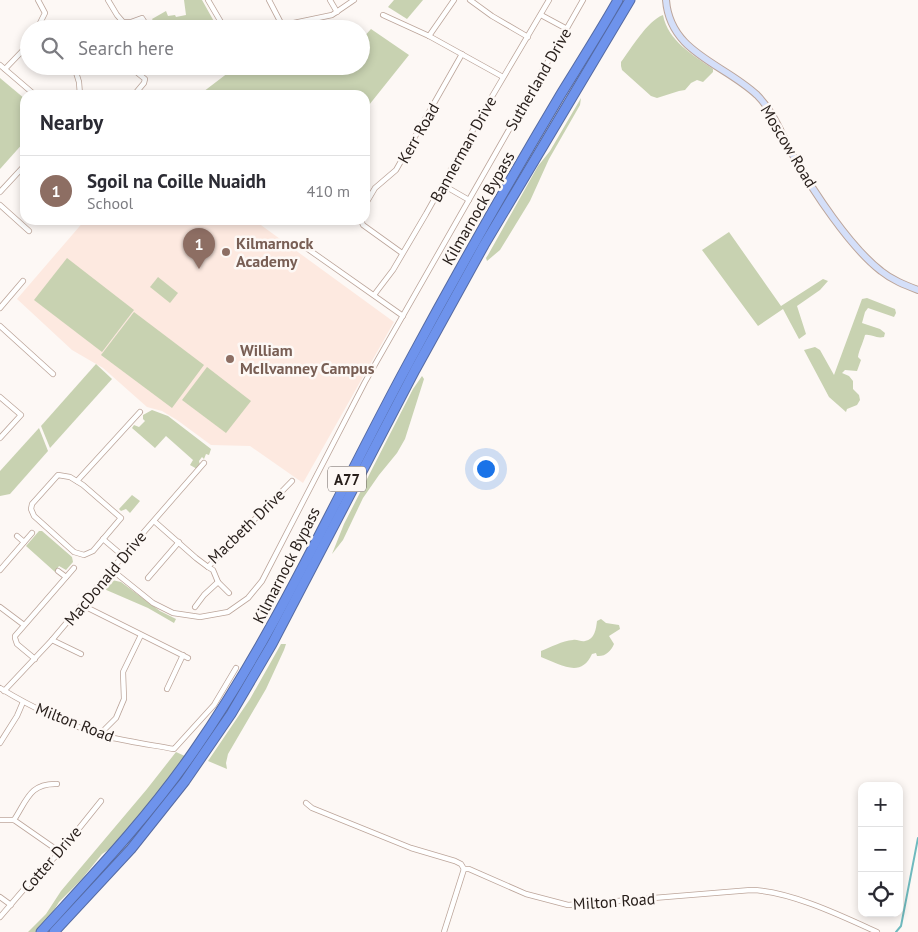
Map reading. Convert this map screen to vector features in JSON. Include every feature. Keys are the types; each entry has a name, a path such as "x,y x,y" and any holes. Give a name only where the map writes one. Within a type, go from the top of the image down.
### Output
{"highway":[{"name":"Kilmarnock Bypass","path":"41,932 123,842 176,776 222,709 265,639 407,365 477,239 618,0"},
{"name":"Kilmarnock Bypass","path":"54,932 131,849 185,781 231,714 272,644 415,370 480,253 630,0"}],"street":[{"path":"38,0 45,13 42,20"},
{"path":"108,0 121,20"},
{"path":"208,0 220,20"},
{"path":"269,0 279,20"},
{"path":"330,0 337,12"},
{"path":"309,20 325,17 337,12 354,0"},
{"path":"429,36 454,0"},
{"path":"470,0 492,16 528,37"},
{"name":"Bannerman Drive","path":"374,296 443,186 503,77 542,15 549,0"},
{"name":"Sutherland Drive","path":"112,570 153,603 173,613 200,617 228,612 248,598 262,581 364,382 583,0"},
{"name":"Moscow Road","path":"666,0 670,22 681,38 697,52 752,91 764,104 807,179 837,222 865,255 888,276 918,290"},
{"path":"383,15 429,36 503,77"},
{"path":"542,15 567,29"},
{"path":"5,69 20,53"},
{"name":"Kerr Road","path":"370,196 375,188 396,170 462,54"},
{"path":"0,66 29,90"},
{"path":"77,75 80,90"},
{"path":"138,90 145,79 140,75"},
{"path":"0,192 20,170"},
{"path":"443,186 469,200"},
{"path":"0,205 20,223"},
{"path":"22,225 29,231"},
{"path":"363,225 402,253"},
{"path":"305,247 402,316"},
{"path":"0,308 23,282"},
{"path":"0,326 54,374"},
{"path":"0,397 21,415 0,438"},
{"path":"76,481 140,412"},
{"name":"MacDonald Drive","path":"2,689 35,659 52,640 122,556 204,463"},
{"path":"58,475 70,477 76,481 121,518 93,551 84,555 74,552 34,516 31,509 32,504 58,475"},
{"name":"Macbeth Drive","path":"154,521 208,567 292,481"},
{"path":"0,570 32,532"},
{"path":"17,536 24,542"},
{"path":"104,539 122,556"},
{"path":"148,578 179,542"},
{"path":"208,567 213,570 218,582 229,593"},
{"path":"35,659 15,641 17,633 74,568"},
{"path":"58,571 66,577"},
{"path":"195,607 204,595 218,582"},
{"path":"82,605 188,658"},
{"path":"0,607 24,625"},
{"path":"100,734 116,718 124,699 123,672 141,634"},
{"path":"52,640 81,654"},
{"path":"167,689 183,655"},
{"name":"Milton Road","path":"2,689 23,702 69,723 100,734 174,749 214,705 236,668"},
{"path":"0,744 23,702"},
{"path":"14,820 39,785 57,784"},
{"name":"Cotter Drive","path":"0,917 31,881 60,852 101,801"},
{"name":"Milton Road","path":"306,803 312,808 404,845 455,861 461,864 464,869 469,869 526,894 568,905 751,890 765,891 810,905 877,932"},
{"path":"0,820 14,820 60,852"},
{"path":"444,932 464,869"},
{"path":"0,897 11,905"}],"shaded area":[{"name":"William McIlvanney Campus","path":"81,225 261,225 394,322 303,483 250,446 211,445 162,411 147,407 103,368 72,350 17,299"}],"green space":[{"path":"184,0 202,0 213,20 152,19 166,11 168,16 186,15"},
{"path":"394,0 423,0 407,19 388,7"},
{"path":"663,15 670,32 676,40 690,53 713,69 713,72 703,82 697,80 691,83 685,90 657,98 651,96 622,70 621,62 645,29"},
{"path":"370,30 409,55 370,104 370,90 206,90 225,75 370,75"},
{"path":"0,78 20,95 20,147 0,169"},
{"path":"581,98 580,105 549,159 530,201 500,250 487,261 486,258 538,166 550,151"},
{"path":"729,232 781,306 823,279 828,281 820,290 797,306 806,334 799,339 783,309 758,326 702,250"},
{"path":"67,258 134,310 102,352 34,300"},
{"path":"158,277 178,293 170,303 150,287"},
{"path":"867,298 895,309 896,313 894,317 868,308 865,312 862,323 880,329 885,333 884,337 865,335 858,357 861,360 857,371 845,370 842,373 849,376 853,381 853,389 859,395 860,400 857,405 847,409 846,412 829,397 804,350 815,347 820,350 834,375 862,299"},
{"path":"134,312 204,365 172,408 101,355"},
{"path":"96,364 112,379 50,448 41,426"},
{"path":"207,367 251,401 226,433 182,400"},
{"path":"422,376 424,379 405,439 397,453 363,498 343,540 332,554 344,524 413,389"},
{"path":"152,410 168,416 211,449 209,455 206,454 204,459 202,457 199,461 200,465 197,469 190,465 193,460 166,436 155,448 132,428 134,425 139,427 145,421 143,415"},
{"path":"39,428 48,451 10,494 0,496 0,471"},
{"path":"132,495 140,501 130,513 126,509 121,511 119,509"},
{"path":"39,531 42,531 72,557 73,562 66,570 59,566 55,572 26,546"},
{"path":"112,580 121,582 160,611 176,619 174,623 148,608 104,589"},
{"path":"601,619 606,623 619,625 620,629 609,636 614,644 605,654 597,656 596,653 592,654 587,662 576,668 563,666 541,657 541,651 561,643 574,640 588,640 594,633 597,621"},
{"path":"281,644 286,644 284,650 266,689 228,754 227,769 208,761 250,699"},
{"path":"176,752 187,757 119,843 102,854 81,880 59,902 48,920 37,932 28,932 46,914 61,891"}],"waterway":[{"path":"896,932 901,926 918,838"}],"place":[{"name":"Kilmarnock Academy","path":"226,252"},
{"name":"Sgoil na Coille Nuaidh","path":"199,269"},
{"name":"William McIlvanney Campus","path":"230,359"}]}
